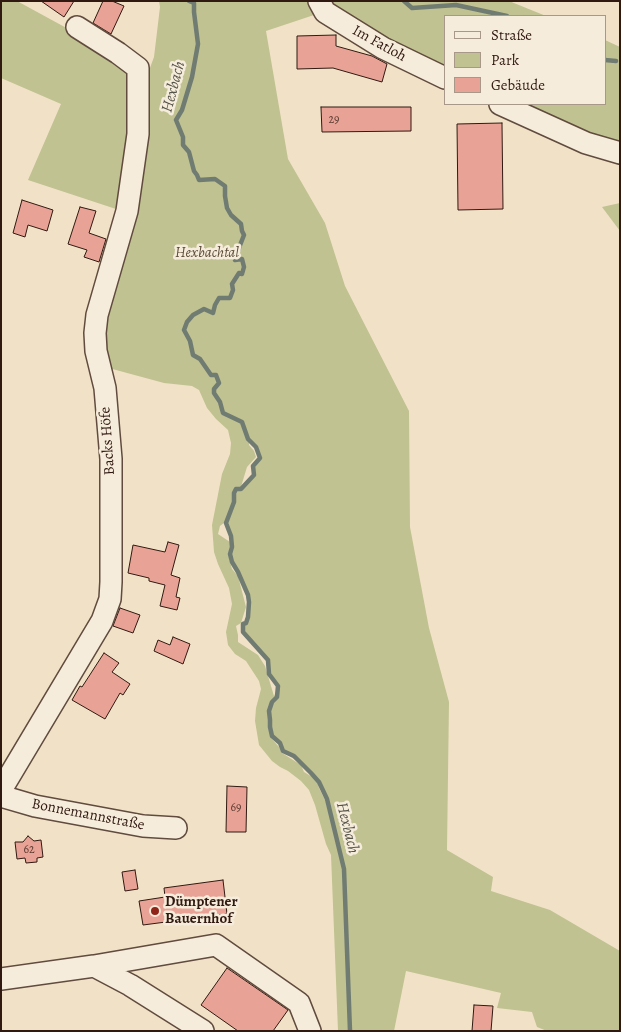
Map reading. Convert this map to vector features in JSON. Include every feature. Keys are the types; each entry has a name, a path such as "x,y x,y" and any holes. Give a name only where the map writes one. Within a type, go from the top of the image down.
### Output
{"street":[{"name":"Im Fatloh","path":"319,1 325,12 382,48 444,78"},
{"name":"Backs Höfe","path":"1,790 102,622 110,600 111,459 105,388 96,351 94,333 97,315 127,211 138,134 138,68 77,27"},
{"path":"502,105 586,143 620,153"},
{"name":"Bonnemannstraße","path":"1,796 35,806 143,826 176,828"},
{"path":"1,979 94,966 216,945 299,1003 310,1031"},
{"path":"94,966 130,985 203,1031"}],"green space":[{"path":"1,1 17,1 116,55 131,76 134,98 122,211 28,180 61,104 1,78"},
{"name":"Hexbachtal","path":"159,1 509,1 544,15 444,15 444,76 323,12 266,31 288,159 325,223 345,286 409,411 410,527 429,628 449,702 447,850 493,877 491,891 550,910 620,951 620,1031 547,1031 537,1027 532,1012 497,1008 501,993 406,971 394,1031 338,1031 331,855 309,790 301,781 272,761 259,745 255,721 261,689 259,681 246,661 235,654 228,645 226,632 232,604 229,588 214,552 212,525 222,474 230,454 231,443 228,430 207,408 199,390 192,386 164,383 105,367 101,352 144,84 154,57 160,7","holes":["249,440 256,448 258,457 253,466 255,475 240,490 247,467 256,457 249,445","225,522 231,533 232,546 230,542 218,534 220,526","230,556 231,563 239,572 249,601 243,634 265,654 268,673 279,685 274,696 265,666 258,655 238,642 236,626 241,623 246,607 238,576 232,569 229,558","271,735 279,742 284,752 309,770 320,783 326,802 317,781 304,772 301,765 282,753 271,738"]},
{"path":"606,40 620,47 620,153 504,105 606,105"},
{"path":"620,203 620,231 602,207"}],"building":[{"path":"41,1 74,1 64,17"},
{"path":"103,1 112,1 124,6 111,34 93,23"},
{"path":"336,35 336,46 372,56 387,64 382,82 333,68 297,69 297,36"},
{"path":"321,107 411,107 411,131 322,132"},
{"path":"502,123 503,209 458,210 457,124"},
{"path":"22,200 53,210 47,231 28,225 25,237 13,233"},
{"path":"80,207 96,211 89,233 106,239 99,262 84,257 87,250 68,244"},
{"path":"168,542 179,545 171,575 180,578 176,597 180,598 177,610 160,606 165,585 149,581 149,578 128,573 133,545 165,552"},
{"path":"120,608 140,615 133,633 113,626"},
{"path":"173,637 190,644 183,664 154,651 158,640 170,645"},
{"path":"104,653 119,663 112,672 130,684 123,695 120,693 105,719 72,700"},
{"path":"227,786 247,787 246,832 226,832"},
{"path":"28,836 34,841 41,840 43,857 37,858 37,862 26,863 25,858 17,859 15,842 23,842"},
{"path":"135,870 138,889 125,891 122,872"},
{"path":"223,880 227,914 143,925 139,901 165,897 164,888"},
{"path":"227,968 288,1010 273,1031 238,1031 201,1005"},
{"path":"474,1005 493,1006 491,1031 472,1031"}],"waterway":[{"name":"Hexbach","path":"189,1 194,3 198,44 192,77 182,110 176,120 183,137 183,145 189,152 194,171 199,180 215,179 225,186 227,208 231,215 241,224 244,235 235,260 242,259 244,267 242,274 239,273 232,284 233,290 230,298 219,298 213,313 204,309 193,315 187,322 184,330 190,341 193,355 200,359 211,375 216,375 219,383 214,389 214,393 220,402 223,413 242,422 248,439 256,447 260,458 253,466 254,475 241,489 236,489 234,493 234,502 226,523 231,536 232,547 230,554 248,595 248,617 246,623 243,624 243,632 268,660 269,674 278,686 277,697 272,702 269,711 272,736 280,743 283,751 294,756 319,782 327,799 344,869 350,1031"},
{"path":"404,1 412,8 456,5 502,15"},
{"path":"606,60 616,61"}],"place":[{"name":"Dümptener Bauernhof","path":"155,911"}]}
